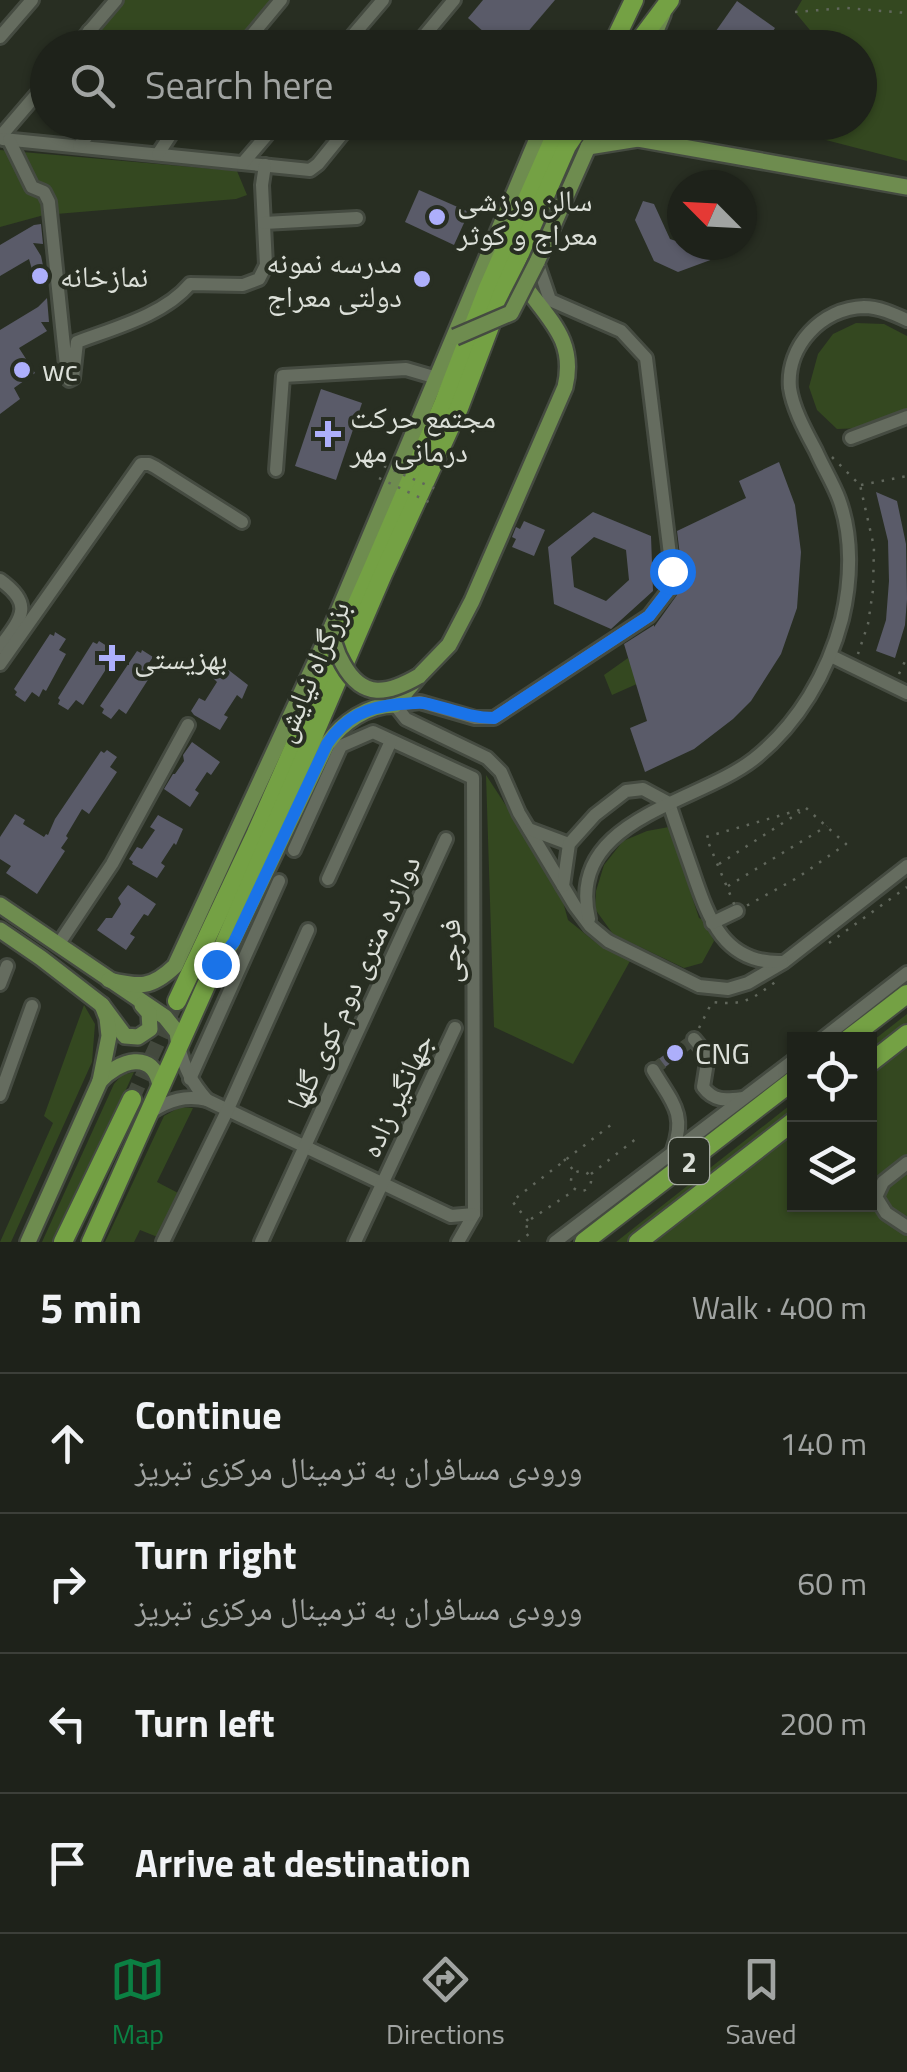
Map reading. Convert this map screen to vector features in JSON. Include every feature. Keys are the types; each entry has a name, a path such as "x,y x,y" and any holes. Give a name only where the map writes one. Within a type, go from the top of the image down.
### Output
{"highway":[{"path":"620,30 633,2"},
{"path":"648,30 669,2"},
{"name":"بزرگراه نیایش","path":"178,1001 256,833 444,402 488,288 553,140"},
{"name":"بزرگراه نیایش","path":"91,1242 216,964 571,140"},
{"path":"857,1032 907,994"},
{"path":"877,1058 907,1034"},
{"name":"2","path":"584,1242 787,1085"},
{"path":"64,1242 132,1098"},
{"name":"2","path":"638,1242 793,1122"}],"main road":[{"path":"613,30 633,2"},
{"path":"657,30 669,2"},
{"path":"109,980 154,983 174,966 332,626 536,140"},
{"path":"454,338 511,313 592,140"},
{"path":"588,147 632,140"},
{"path":"643,140 907,188"},
{"path":"216,964 234,942 338,728 370,709 395,705 449,645 472,601 570,368 564,342 525,286"},
{"path":"332,626 332,640 340,660 362,688 398,688 418,676"},
{"path":"0,905 165,1017 179,1037 179,1046"},
{"path":"0,930 102,1005 125,1036 138,1037 150,1029 146,1008 136,998"},
{"path":"28,1242 100,1082 109,1036 102,1005"},
{"path":"100,1082 114,1068 133,1061 152,1068 160,1086"}],"street":[{"path":"0,38 32,0"},
{"path":"90,30 116,0"},
{"path":"256,30 281,0"},
{"path":"357,30 383,0"},
{"path":"429,30 454,0"},
{"path":"3,138 30,103"},
{"path":"3,138 310,170 337,140"},
{"path":"3,138 32,187 44,192 49,202 69,380 73,378 77,342 165,306 190,284 244,285 259,280 266,265 262,186 265,165"},
{"path":"78,146 83,140"},
{"path":"158,154 167,140"},
{"path":"243,163 263,140"},
{"path":"264,223 356,218"},
{"path":"395,705 420,702 475,718 494,718 649,616 669,590 672,571 646,358 621,330 550,300 537,262"},
{"path":"590,926 585,904 588,881 595,861 608,843 625,827 713,784 752,760 778,737 804,705 832,656 849,582 849,546 840,501 790,389 791,363 806,334 831,316 863,307 892,312 907,320"},
{"path":"276,470 283,376 406,369 437,378"},
{"path":"851,438 907,417"},
{"path":"0,664 140,464 164,472 242,522"},
{"path":"0,580 16,591 22,602 20,619 0,647"},
{"path":"832,656 907,693"},
{"path":"395,705 406,719 487,758 501,772 528,829 590,926 608,941 699,986 728,989 748,983 784,962 907,866"},
{"path":"58,945 112,864 188,725"},
{"path":"294,850 342,746 373,732 391,741 328,880"},
{"name":"فرجی","path":"391,741 473,778 474,1214"},
{"path":"563,886 569,844 595,815 626,791 643,790 669,803 704,905 730,946 763,962 784,962"},
{"path":"528,829 569,844"},
{"name":"دوازده متری دوم کوی گلها","path":"261,1242 446,839"},
{"path":"190,1079 279,881"},
{"path":"712,923 737,911"},
{"path":"163,1242 308,930"},
{"path":"0,984 7,966"},
{"path":"831,1032 907,973"},
{"path":"0,1095 32,1006"},
{"name":"جهانگیر زاده","path":"354,1242 456,1028"},
{"path":"694,1039 708,1056 703,1087 709,1096 724,1100 745,1098"},
{"path":"179,1046 190,1079 208,1100"},
{"path":"555,1242 787,1065"},
{"path":"653,1070 679,1116 679,1133 672,1152"},
{"path":"149,1113 181,1098 208,1100 451,1216 474,1214"},
{"path":"907,1163 883,1182 876,1197 886,1213 907,1227"},
{"path":"458,1242 474,1214"}],"path":[{"path":"795,12 846,8 907,13"},
{"path":"384,466 438,490"},
{"path":"860,486 907,476"},
{"path":"379,478 433,504"},
{"path":"892,686 907,658"},
{"path":"806,808 846,844 797,878 737,911 706,837 806,808"},
{"path":"717,865 806,808"},
{"path":"727,887 827,826"},
{"path":"694,1039 712,1002"},
{"path":"528,1221 512,1201 616,1121"},
{"path":"589,1175 637,1138"},
{"path":"564,1159 576,1172"},
{"path":"575,1190 572,1177 576,1172 589,1175"},
{"path":"518,1242 529,1234 528,1221 575,1190 584,1192 590,1186 589,1175"}],"green space":[{"path":"124,0 273,0 247,30 98,30"},
{"path":"802,0 907,0 907,161 826,140 877,140 877,30 810,30 795,12"},
{"path":"0,150 237,171 247,195 44,215 0,227"},
{"path":"856,323 884,324 907,336 907,410 863,428 837,429 817,410 809,387 818,354 833,334"},
{"path":"628,658 639,683 612,695 604,675"},
{"path":"486,775 559,887 568,920 594,941 630,961 573,1064 494,1027"},
{"path":"669,827 699,918 704,920 714,941 702,963 684,968 613,934 595,909 604,865 623,841"},
{"path":"84,1005 95,1024 92,1062 11,1242 0,1242 53,1123 44,1116"},
{"path":"907,1014 907,1242 616,1242 787,1108 787,1212 877,1212 877,1038"},
{"path":"134,1072 56,1242 42,1242 114,1084 122,1075"},
{"path":"180,1107 193,1108 157,1182 180,1194 160,1238 140,1230 134,1242 105,1242 164,1116"}],"building":[{"path":"483,0 555,0 529,30 482,30 468,18"},
{"path":"737,1 775,28 774,30 717,30"},
{"name":"سالن ورزشی معراج و کوثر","path":"419,190 469,212 454,245 405,222"},
{"path":"643,201 654,204 667,232 667,260 710,260 678,272 654,261 635,220"},
{"path":"41,224 43,244 33,243 41,256 47,284 37,287 29,259 0,276 0,245"},
{"path":"47,298 49,322 41,322 47,331 19,348 35,373 14,388 20,399 0,414 0,330"},
{"name":"مجتمع حرکت درمانی مهر","path":"321,389 362,403 336,480 295,466"},
{"path":"779,462 795,505 801,552 797,608 781,654 751,701 733,719 694,749 645,772 630,728 647,721 624,644 654,627 677,595 683,562 677,531 746,498 739,481"},
{"path":"876,492 897,501 906,544 905,625 895,658 876,651 886,620 889,581 888,541"},
{"path":"593,512 651,536 653,591 611,629 554,604 548,547","holes":["594,537 626,550 629,580 606,601 574,587 571,557"]},
{"path":"524,521 545,530 534,556 512,547 516,527 520,529"},
{"path":"55,632 66,639 59,650 66,654 46,691 43,689 39,697 32,692 25,702 15,695 14,689"},
{"path":"93,642 110,648 104,658 110,663 83,705 76,700 68,710 58,704 58,698"},
{"path":"137,651 153,657 146,667 153,672 126,714 119,709 111,719 100,706"},
{"path":"221,666 248,685 242,699 237,695 224,715 228,717 220,730 191,711 199,698 205,701 217,682 213,678"},
{"path":"192,742 220,762 211,775 207,772 195,790 199,793 190,807 164,789"},
{"path":"107,750 117,757 110,767 117,772 89,814 82,809 61,848 65,851 37,894 6,873 11,866 0,859 0,837 15,814 25,820 23,824 44,837 48,835 101,751"},
{"path":"158,815 183,829 161,863 165,866 157,878 129,859 137,847 142,849 155,830 150,827"},
{"path":"128,885 156,904 130,934 135,937 126,950 97,930 106,918 112,918 121,904 118,898"},
{"path":"684,1040 689,1049 664,1068 656,1061"}],"tunnel":[{"path":"132,1099 177,1001"},
{"path":"653,1070 694,1039"}],"place":[{"name":"سالن ورزشی معراج و کوثر","path":"437,217"},
{"name":"نمازخانه","path":"40,276"},
{"name":"مدرسه نمونه دولتی معراج","path":"422,279"},
{"name":"wc","path":"22,370"},
{"name":"مجتمع حرکت درمانی مهر","path":"328,434"},
{"name":"بهزیستی","path":"112,658"},
{"name":"CNG","path":"675,1053"}],"route":[{"path":"216,964 234,942 338,728 381,705 420,702 475,718 494,718 649,616 669,590 672,571"}]}
